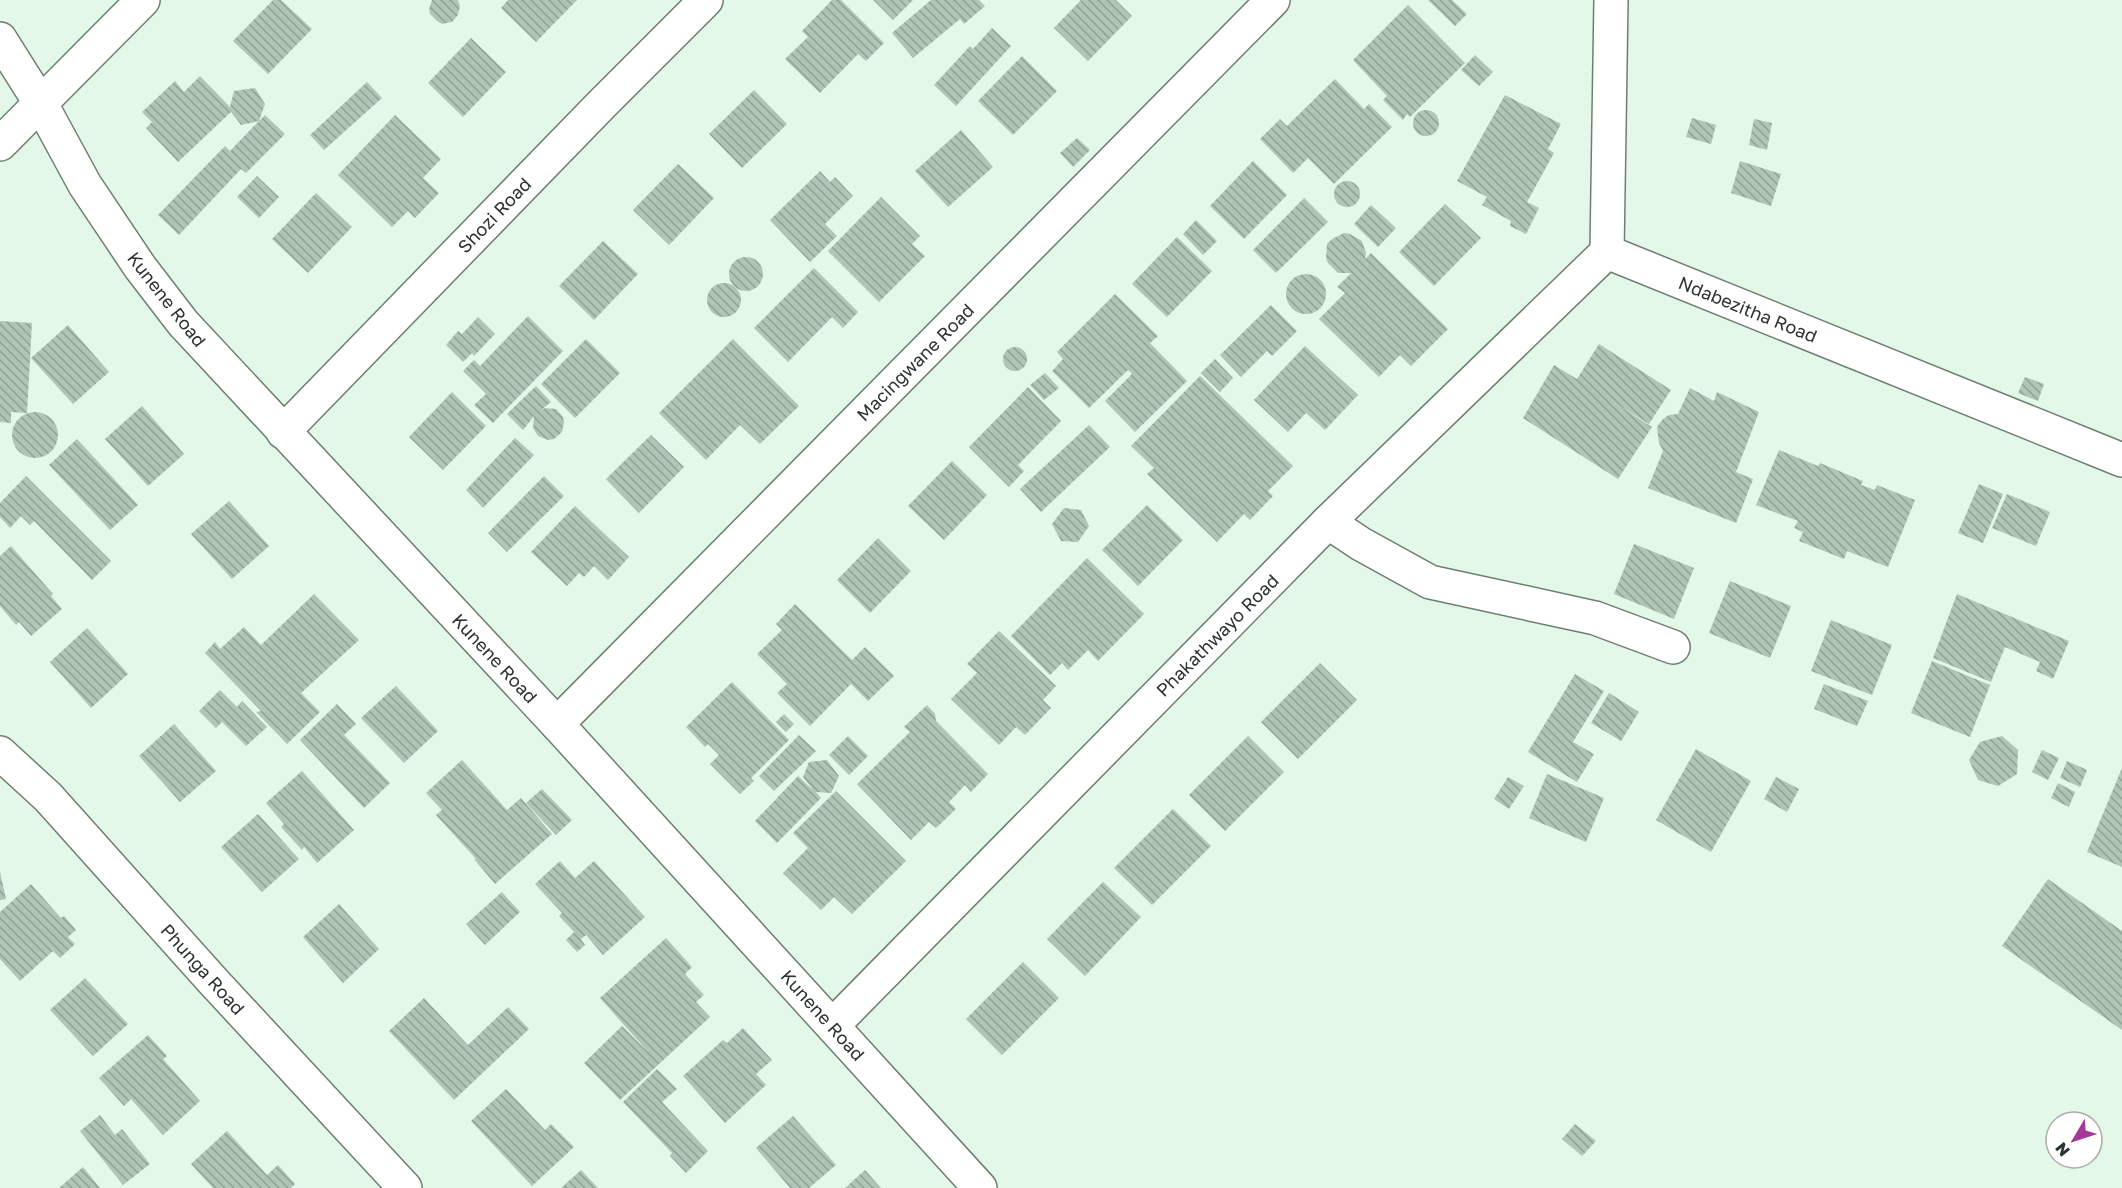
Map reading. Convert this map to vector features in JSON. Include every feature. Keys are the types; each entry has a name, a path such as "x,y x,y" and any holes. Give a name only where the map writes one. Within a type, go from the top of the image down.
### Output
{"street":[{"path":"0,144 143,0"},
{"name":"Shozi Road","path":"284,432 594,112 706,0"},
{"name":"Macingwane Road","path":"557,724 1274,0"},
{"path":"1607,252 1611,0"},
{"name":"Kunene Road","path":"0,39 41,104 85,185 140,267 183,323 557,724 980,1188"},
{"name":"Ndabezitha Road","path":"1607,252 2122,460"},
{"name":"Phakathwayo Road","path":"833,1025 1328,522 1607,252"},
{"path":"1328,522 1361,544 1430,582 1595,618 1673,647"},
{"name":"Phunga Road","path":"0,753 48,797 212,980 405,1188"}],"building":[{"path":"273,0 281,0 312,29 268,74 233,41"},
{"path":"432,0 458,0 460,6 458,15 452,22 442,24 430,14"},
{"path":"508,0 577,0 536,42 501,8"},
{"path":"832,0 841,0 884,43 866,61 858,54 820,93 785,59 808,37 802,31"},
{"path":"873,0 913,0 893,20"},
{"path":"931,0 979,0 985,6 964,24 960,19 913,58 892,33"},
{"path":"1081,0 1116,0 1132,16 1088,61 1054,28"},
{"path":"1428,0 1452,0 1467,14 1455,26"},
{"path":"1408,5 1465,63 1410,117 1407,114 1403,120 1383,100 1387,96 1353,60"},
{"path":"992,28 1011,46 956,106 934,85 970,46 973,49"},
{"path":"471,38 506,72 463,117 428,83"},
{"path":"1475,55 1493,72 1479,86 1461,70"},
{"path":"1022,56 1057,91 1013,135 978,101"},
{"path":"200,76 230,107 234,91 255,88 265,104 259,121 241,125 231,112 178,162 146,128 152,122 142,112 175,81 184,92"},
{"path":"1335,79 1364,109 1369,104 1392,127 1334,184 1308,158 1293,173 1260,139 1280,119 1287,126"},
{"path":"367,82 382,98 324,150 310,135"},
{"path":"754,90 787,124 742,168 709,134"},
{"path":"1505,95 1561,124 1548,149 1554,153 1527,202 1539,208 1526,234 1510,226 1511,221 1482,205 1487,197 1457,181"},
{"path":"1426,110 1436,113 1439,123 1436,133 1426,136 1416,133 1413,123 1416,113"},
{"path":"265,115 285,134 246,173 241,169 179,235 158,215 225,146 230,151"},
{"path":"395,115 441,159 423,178 439,193 415,218 408,211 392,227 338,175"},
{"path":"1692,118 1716,125 1711,144 1686,137"},
{"path":"1754,119 1772,123 1767,150 1749,145"},
{"path":"961,130 993,167 948,207 915,171"},
{"path":"1077,138 1090,150 1073,167 1060,153"},
{"path":"1253,161 1287,195 1244,239 1210,206"},
{"path":"1740,161 1781,174 1771,206 1731,193"},
{"path":"678,164 714,198 669,245 633,210"},
{"path":"820,171 830,182 835,177 853,196 825,224 837,236 810,262 770,220"},
{"path":"257,176 279,197 259,218 237,197"},
{"path":"1347,181 1356,185 1360,194 1356,203 1347,207 1338,203 1334,194 1338,185"},
{"path":"316,193 352,227 308,273 272,239"},
{"path":"881,197 920,236 912,244 925,256 879,302 828,251"},
{"path":"1304,198 1328,222 1276,273 1253,250"},
{"path":"1445,204 1481,238 1434,286 1399,252"},
{"path":"1371,205 1396,228 1378,247 1354,224"},
{"path":"1196,220 1217,241 1203,255 1183,234"},
{"path":"1344,233 1362,241 1366,253 1365,259 1371,253 1448,329 1411,366 1400,355 1379,377 1319,319 1345,293 1337,287 1351,273 1338,273 1326,258 1327,244"},
{"path":"1177,237 1212,271 1167,317 1132,284"},
{"path":"603,241 638,274 594,320 559,286"},
{"path":"746,257 758,262 763,274 758,286 746,291 734,286 729,274 734,262"},
{"path":"814,268 858,312 843,328 832,317 788,362 754,328"},
{"path":"1306,274 1320,280 1326,294 1320,308 1306,314 1292,308 1286,294 1292,280"},
{"path":"724,283 736,288 741,300 736,312 724,317 712,312 707,300 712,288"},
{"path":"1115,294 1158,336 1150,343 1187,381 1135,432 1105,401 1132,374 1128,370 1089,408 1052,371 1063,359 1057,352"},
{"path":"1271,305 1297,331 1272,356 1267,351 1241,377 1220,355"},
{"path":"528,316 563,351 493,423 474,405 486,394 463,371 474,360 480,366"},
{"path":"478,317 495,334 474,356 472,353 463,362 446,345 458,331 462,334"},
{"path":"0,321 32,323 27,413 11,412 11,423 0,422"},
{"path":"68,325 109,372 73,404 31,358"},
{"path":"586,339 620,373 575,418 541,384"},
{"path":"733,339 799,406 760,444 740,425 706,460 659,413"},
{"path":"1599,344 1671,390 1649,424 1610,400 1652,427 1618,479 1523,418 1554,365 1577,379"},
{"path":"1305,346 1358,395 1325,430 1306,413 1288,432 1254,400"},
{"path":"1015,347 1024,350 1027,359 1024,368 1015,371 1006,368 1003,359 1006,350"},
{"path":"1215,359 1233,378 1220,392 1201,373"},
{"path":"1045,373 1059,388 1044,400 1030,385"},
{"path":"1200,376 1293,466 1268,491 1273,496 1250,520 1244,514 1217,542 1147,474 1154,468 1131,446"},
{"path":"2025,377 2044,384 2038,401 2018,393"},
{"path":"536,386 551,402 541,410 556,409 563,417 562,432 554,439 548,440 538,436 533,428 534,416 523,430 507,414"},
{"path":"1028,387 1061,421 1018,465 1024,471 1009,487 969,447"},
{"path":"1690,388 1714,401 1717,392 1759,412 1736,472 1753,479 1736,523 1648,488 1663,451 1659,443 1657,427 1669,415 1678,414"},
{"path":"452,392 486,426 443,470 409,437"},
{"path":"142,406 184,454 148,486 105,439"},
{"path":"35,412 51,419 58,435 51,451 35,458 19,451 12,435 19,419"},
{"path":"1089,425 1110,447 1041,512 1020,489"},
{"path":"651,435 684,467 639,513 606,479"},
{"path":"515,438 534,455 483,508 466,490"},
{"path":"77,439 138,505 110,530 49,465"},
{"path":"1779,450 1818,466 1820,463 1863,481 1861,485 1875,490 1877,485 1915,500 1888,567 1847,551 1844,559 1799,541 1803,532 1794,528 1798,521 1756,505"},
{"path":"952,461 987,495 944,540 908,506"},
{"path":"26,476 111,561 92,580 34,521 30,525 21,516 10,528 0,517 0,503"},
{"path":"544,476 564,496 507,552 488,533"},
{"path":"1979,484 2003,494 1983,543 1958,533"},
{"path":"2007,494 2050,512 2036,546 1992,528"},
{"path":"229,501 269,546 232,579 191,534"},
{"path":"1147,505 1183,540 1138,586 1102,550"},
{"path":"575,506 629,557 608,580 594,566 584,577 579,573 567,586 531,552"},
{"path":"1064,508 1081,510 1089,526 1078,542 1061,541 1052,524"},
{"path":"878,538 911,571 870,613 837,580"},
{"path":"1634,544 1694,568 1674,619 1614,594"},
{"path":"11,546 53,594 51,596 62,609 31,636 19,622 16,625 0,606 0,556"},
{"path":"1087,558 1144,614 1098,661 1088,650 1068,670 1062,663 1050,675 1011,636"},
{"path":"1730,581 1791,606 1770,658 1709,633"},
{"path":"314,594 359,640 301,693 320,712 287,744 256,712 261,711 205,653 215,642 220,649 244,627 261,645"},
{"path":"1957,594 2069,641 2053,679 2036,671 2040,662 2005,647 1991,682 1933,658"},
{"path":"795,604 852,660 865,647 894,676 868,701 851,684 810,726 777,693 787,684 757,654 782,630 776,624"},
{"path":"1831,620 1892,645 1872,695 1811,671"},
{"path":"87,628 128,674 91,708 50,662"},
{"path":"999,631 1056,686 1043,700 1051,708 1025,735 1016,727 999,745 951,699 977,673 967,664"},
{"path":"1932,661 1990,685 1970,737 1911,713"},
{"path":"1320,663 1357,700 1298,759 1261,722"},
{"path":"1575,674 1604,691 1573,742 1594,754 1577,782 1528,752"},
{"path":"732,682 789,740 751,778 754,781 740,794 710,764 719,755 708,744 705,747 686,727"},
{"path":"1824,684 1868,701 1857,726 1814,709"},
{"path":"396,686 438,731 404,763 361,718"},
{"path":"220,690 237,707 242,701 267,727 246,746 222,722 216,728 199,711"},
{"path":"1609,693 1639,712 1621,741 1591,723"},
{"path":"337,704 356,724 344,735 390,783 364,808 300,740"},
{"path":"927,705 935,714 936,721 988,774 971,792 965,785 949,802 956,809 936,828 929,822 911,840 857,784 910,732 904,727"},
{"path":"784,714 794,724 786,732 776,722"},
{"path":"174,724 216,771 180,802 139,756"},
{"path":"799,735 816,751 774,791 759,776"},
{"path":"848,736 868,756 849,775 829,755"},
{"path":"1248,736 1284,772 1225,831 1189,795"},
{"path":"2002,736 2018,750 2017,774 1998,786 1978,780 1969,760 1980,742"},
{"path":"1696,749 1751,781 1711,852 1656,820"},
{"path":"2042,750 2059,758 2048,780 2032,772"},
{"path":"462,760 507,810 521,798 552,834 495,884 474,859 476,859 436,815 442,810 426,793"},
{"path":"827,760 839,776 831,793 816,792 821,798 777,843 755,821 798,776 813,790 803,777 809,762"},
{"path":"2067,761 2087,770 2080,787 2060,778"},
{"path":"2122,768 2122,867 2087,852"},
{"path":"302,771 354,830 317,863 304,847 302,850 281,827 284,824 266,803"},
{"path":"1547,774 1604,798 1586,842 1529,818"},
{"path":"1508,777 1524,786 1509,809 1494,799"},
{"path":"1776,777 1799,789 1787,812 1764,799"},
{"path":"2058,783 2075,792 2069,807 2051,798"},
{"path":"542,789 572,820 556,835 526,803"},
{"path":"836,791 906,861 852,914 834,897 821,910 783,873 808,848 793,833"},
{"path":"1173,809 1211,846 1152,905 1114,868"},
{"path":"258,814 299,859 262,892 221,847"},
{"path":"560,861 575,878 594,861 645,917 603,955 586,935 581,939 585,945 577,952 566,940 574,932 559,916 562,913 535,884"},
{"path":"0,872 6,899 0,900"},
{"path":"2048,879 2122,931 2122,1030 2002,946"},
{"path":"1103,882 1141,917 1085,976 1047,939"},
{"path":"31,884 61,918 64,916 76,930 68,937 75,944 60,958 53,951 20,981 0,959 0,912"},
{"path":"502,892 520,912 485,945 466,924"},
{"path":"339,904 379,949 343,983 303,937"},
{"path":"666,938 692,967 685,974 704,995 696,1002 710,1017 620,1100 584,1063 622,1026 649,1053 600,998"},
{"path":"1023,962 1059,998 1002,1055 966,1019"},
{"path":"85,978 128,1024 93,1056 50,1010"},
{"path":"424,998 468,1045 508,1007 529,1029 454,1100 389,1031"},
{"path":"743,1028 772,1060 756,1074 766,1085 725,1123 683,1076 723,1040 727,1043"},
{"path":"148,1035 167,1056 163,1059 200,1101 163,1135 131,1099 124,1106 99,1078"},
{"path":"657,1069 677,1089 662,1102 708,1151 686,1173 670,1156 672,1153 623,1102"},
{"path":"506,1089 545,1130 551,1124 574,1147 532,1186 471,1121"},
{"path":"100,1115 115,1135 122,1129 150,1164 123,1185 80,1131"},
{"path":"793,1116 836,1165 809,1188 790,1188 756,1148"},
{"path":"1575,1124 1596,1141 1582,1156 1562,1139"},
{"path":"227,1131 267,1175 278,1165 295,1184 291,1188 213,1188 191,1164"},
{"path":"83,1167 100,1188 59,1188"},
{"path":"581,1170 598,1188 561,1188"},
{"path":"865,1170 881,1188 845,1188"}]}
